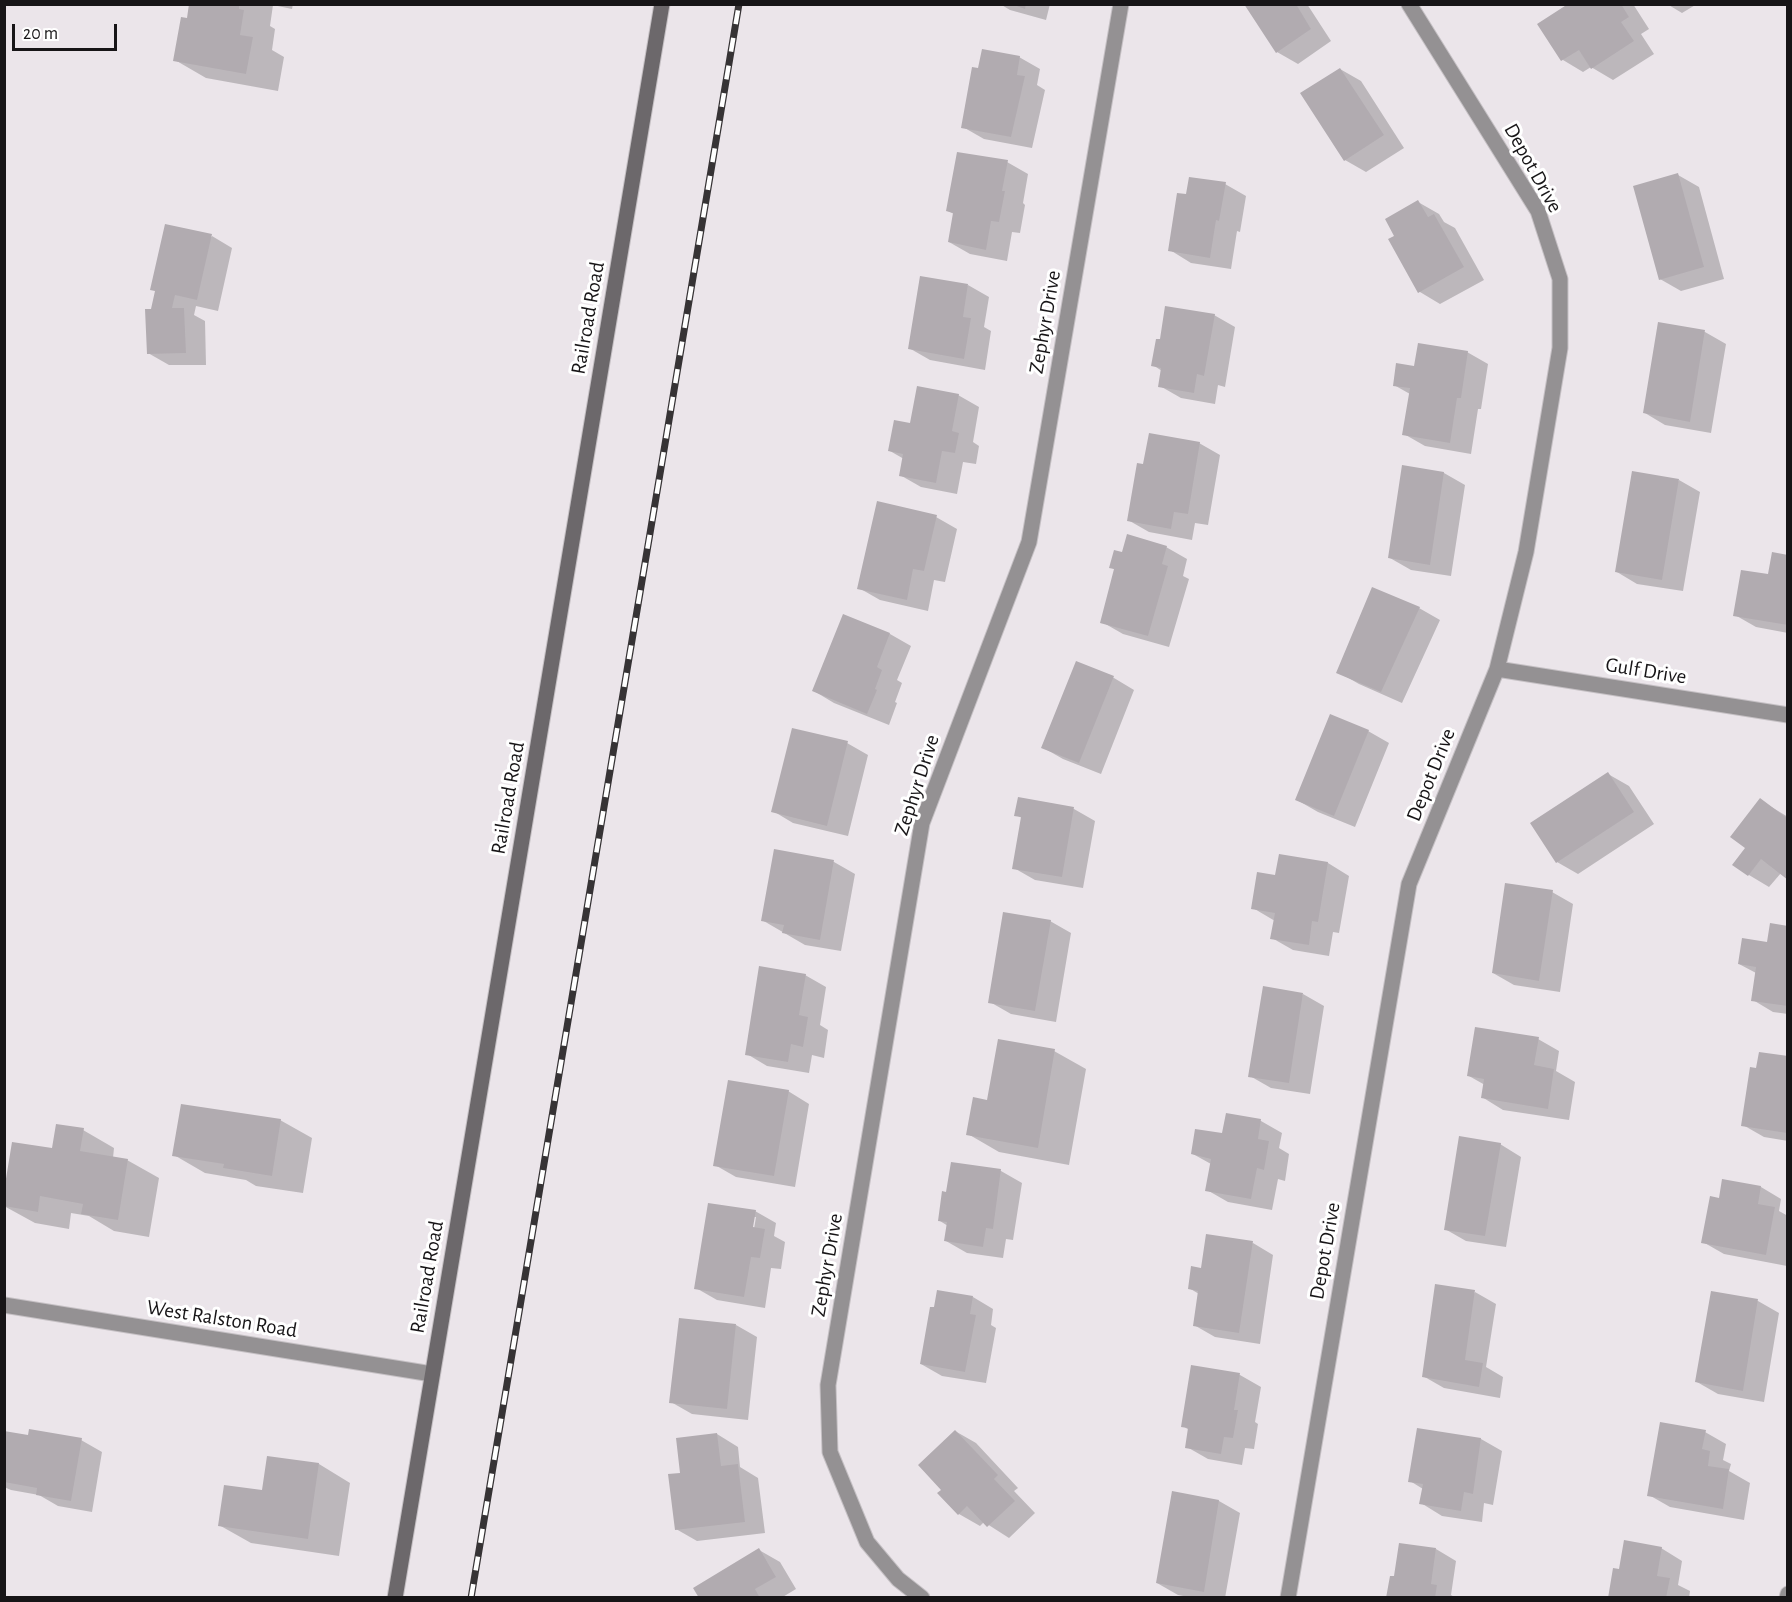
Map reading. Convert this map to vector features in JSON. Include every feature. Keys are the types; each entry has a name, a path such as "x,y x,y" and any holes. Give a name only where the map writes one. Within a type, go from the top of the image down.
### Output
{"street":[{"name":"Railroad Road","path":"395,1598 662,4"},
{"name":"Zephyr Drive","path":"922,1598 898,1579 867,1542 830,1452 828,1385 922,823 1029,542 1121,4"},
{"name":"Depot Drive","path":"1288,1598 1409,884 1497,669 1526,552 1560,348 1560,279 1538,211 1417,7"},
{"name":"Gulf Drive","path":"1497,669 1788,715"},
{"name":"West Ralston Road","path":"4,1305 432,1374"}],"building":[{"path":"189,4 239,4 239,9 244,10 240,35 253,37 246,74 173,61 181,17 187,18"},
{"path":"1011,4 1026,4 1025,9"},
{"path":"1244,4 1296,4 1311,29 1276,53"},
{"path":"1568,4 1621,4 1629,17 1621,22 1634,41 1591,69 1579,50 1561,61 1537,24"},
{"path":"982,49 1020,56 1017,75 1025,76 1011,137 961,128 972,67 978,68"},
{"path":"1340,68 1384,135 1344,161 1300,93"},
{"path":"957,152 1008,160 999,222 991,221 986,250 948,242 953,213 946,211"},
{"path":"1678,173 1704,267 1659,280 1633,186"},
{"path":"1189,177 1226,182 1219,221 1216,220 1210,258 1168,251 1177,193 1186,194"},
{"path":"1418,200 1428,217 1434,214 1464,267 1418,293 1388,239 1394,236 1385,219"},
{"path":"165,224 212,234 197,300 175,295 172,308 184,308 186,353 147,354 145,309 151,309 155,291 150,290"},
{"path":"920,276 968,284 963,317 971,318 964,359 908,349"},
{"path":"1165,306 1215,314 1204,376 1197,374 1194,393 1158,387 1161,368 1151,366 1156,339 1160,339"},
{"path":"1658,322 1705,330 1690,422 1643,413"},
{"path":"1418,343 1468,351 1461,398 1457,398 1450,443 1402,435 1410,388 1393,386 1396,363 1414,366"},
{"path":"917,386 959,394 952,431 959,433 955,453 942,451 936,483 899,476 903,454 888,451 894,420 910,423"},
{"path":"1149,433 1200,442 1188,514 1174,512 1171,529 1127,521 1137,463 1143,464"},
{"path":"1402,465 1444,472 1430,565 1388,558"},
{"path":"1632,471 1679,479 1662,580 1615,572"},
{"path":"877,501 937,515 924,571 913,569 907,600 857,589"},
{"path":"1127,534 1167,546 1162,564 1168,566 1148,636 1100,623 1114,569 1109,568 1114,550 1122,552"},
{"path":"1772,552 1788,555 1788,625 1733,616 1741,570 1768,574"},
{"path":"1372,587 1420,607 1381,692 1336,673"},
{"path":"843,614 890,633 877,667 882,670 867,714 812,691"},
{"path":"1076,661 1114,676 1079,763 1041,748"},
{"path":"1330,714 1369,730 1334,816 1295,800"},
{"path":"792,728 848,741 827,826 771,812"},
{"path":"1608,772 1634,812 1556,863 1530,823"},
{"path":"1018,797 1074,807 1062,877 1012,869 1021,817 1014,816"},
{"path":"1760,798 1788,819 1788,880 1761,859 1748,876 1732,865 1745,848 1730,837"},
{"path":"774,849 834,860 820,940 782,933 784,925 761,921"},
{"path":"1279,854 1328,862 1318,922 1312,921 1309,945 1270,939 1275,913 1251,909 1257,872 1275,875"},
{"path":"1505,883 1553,890 1539,981 1492,973"},
{"path":"1003,912 1051,920 1035,1011 988,1003"},
{"path":"1770,923 1788,926 1788,1006 1751,1001 1756,967 1738,964 1742,938 1767,942"},
{"path":"759,966 806,974 799,1015 808,1017 803,1047 791,1044 788,1062 745,1055"},
{"path":"1263,986 1303,993 1289,1083 1248,1077"},
{"path":"1475,1027 1539,1037 1534,1065 1554,1069 1548,1109 1481,1098 1484,1079 1467,1076"},
{"path":"998,1039 1055,1049 1038,1148 966,1135 973,1097 987,1100"},
{"path":"1759,1052 1788,1056 1787,1133 1741,1126 1750,1067 1756,1068"},
{"path":"728,1080 789,1090 774,1176 713,1166"},
{"path":"181,1104 281,1119 272,1176 223,1168 224,1164 172,1156"},
{"path":"1226,1113 1261,1119 1258,1139 1269,1141 1264,1170 1257,1168 1251,1199 1205,1191 1211,1159 1191,1154 1195,1129 1222,1133"},
{"path":"56,1124 84,1128 80,1151 128,1159 118,1220 81,1214 83,1204 40,1196 38,1212 4,1206 4,1191 12,1142 52,1148"},
{"path":"1459,1136 1501,1143 1485,1236 1444,1230"},
{"path":"951,1162 1001,1169 993,1229 986,1228 983,1247 944,1241 947,1222 938,1221 942,1191 946,1192"},
{"path":"1722,1179 1761,1186 1758,1204 1775,1207 1766,1255 1701,1243 1710,1196 1719,1198"},
{"path":"708,1203 756,1210 753,1227 765,1229 760,1258 751,1257 744,1297 694,1289"},
{"path":"1206,1234 1253,1241 1239,1333 1193,1326 1198,1291 1188,1289 1191,1266 1201,1268"},
{"path":"1435,1284 1475,1290 1465,1360 1483,1363 1479,1387 1422,1377"},
{"path":"937,1290 973,1296 970,1314 976,1315 965,1372 920,1364 930,1307 934,1307"},
{"path":"1711,1291 1758,1299 1743,1391 1695,1382"},
{"path":"679,1318 736,1324 727,1409 669,1403"},
{"path":"1191,1365 1240,1373 1234,1410 1238,1410 1233,1438 1224,1437 1221,1454 1185,1448 1188,1428 1181,1427"},
{"path":"1660,1422 1706,1430 1702,1449 1710,1451 1708,1466 1729,1469 1723,1509 1647,1496"},
{"path":"1417,1428 1481,1438 1473,1494 1464,1492 1461,1511 1419,1504 1423,1484 1408,1482"},
{"path":"29,1429 82,1438 71,1501 36,1495 37,1488 4,1482 4,1431 28,1435"},
{"path":"955,1430 998,1475 994,1479 1015,1501 987,1527 967,1506 958,1515 937,1493 941,1490 918,1465"},
{"path":"717,1433 721,1466 738,1464 745,1522 675,1530 668,1474 680,1473 676,1438"},
{"path":"267,1456 319,1463 308,1539 218,1526 224,1485 262,1490"},
{"path":"1172,1491 1219,1500 1204,1592 1156,1583"},
{"path":"1624,1540 1662,1547 1657,1576 1670,1578 1666,1598 1608,1598 1613,1568 1619,1569"},
{"path":"1399,1543 1436,1548 1431,1584 1437,1585 1435,1598 1386,1598 1390,1576 1394,1576"},
{"path":"759,1548 776,1577 755,1589 760,1598 699,1598 693,1588"}],"railway":[{"path":"471,1598 739,4"}]}
